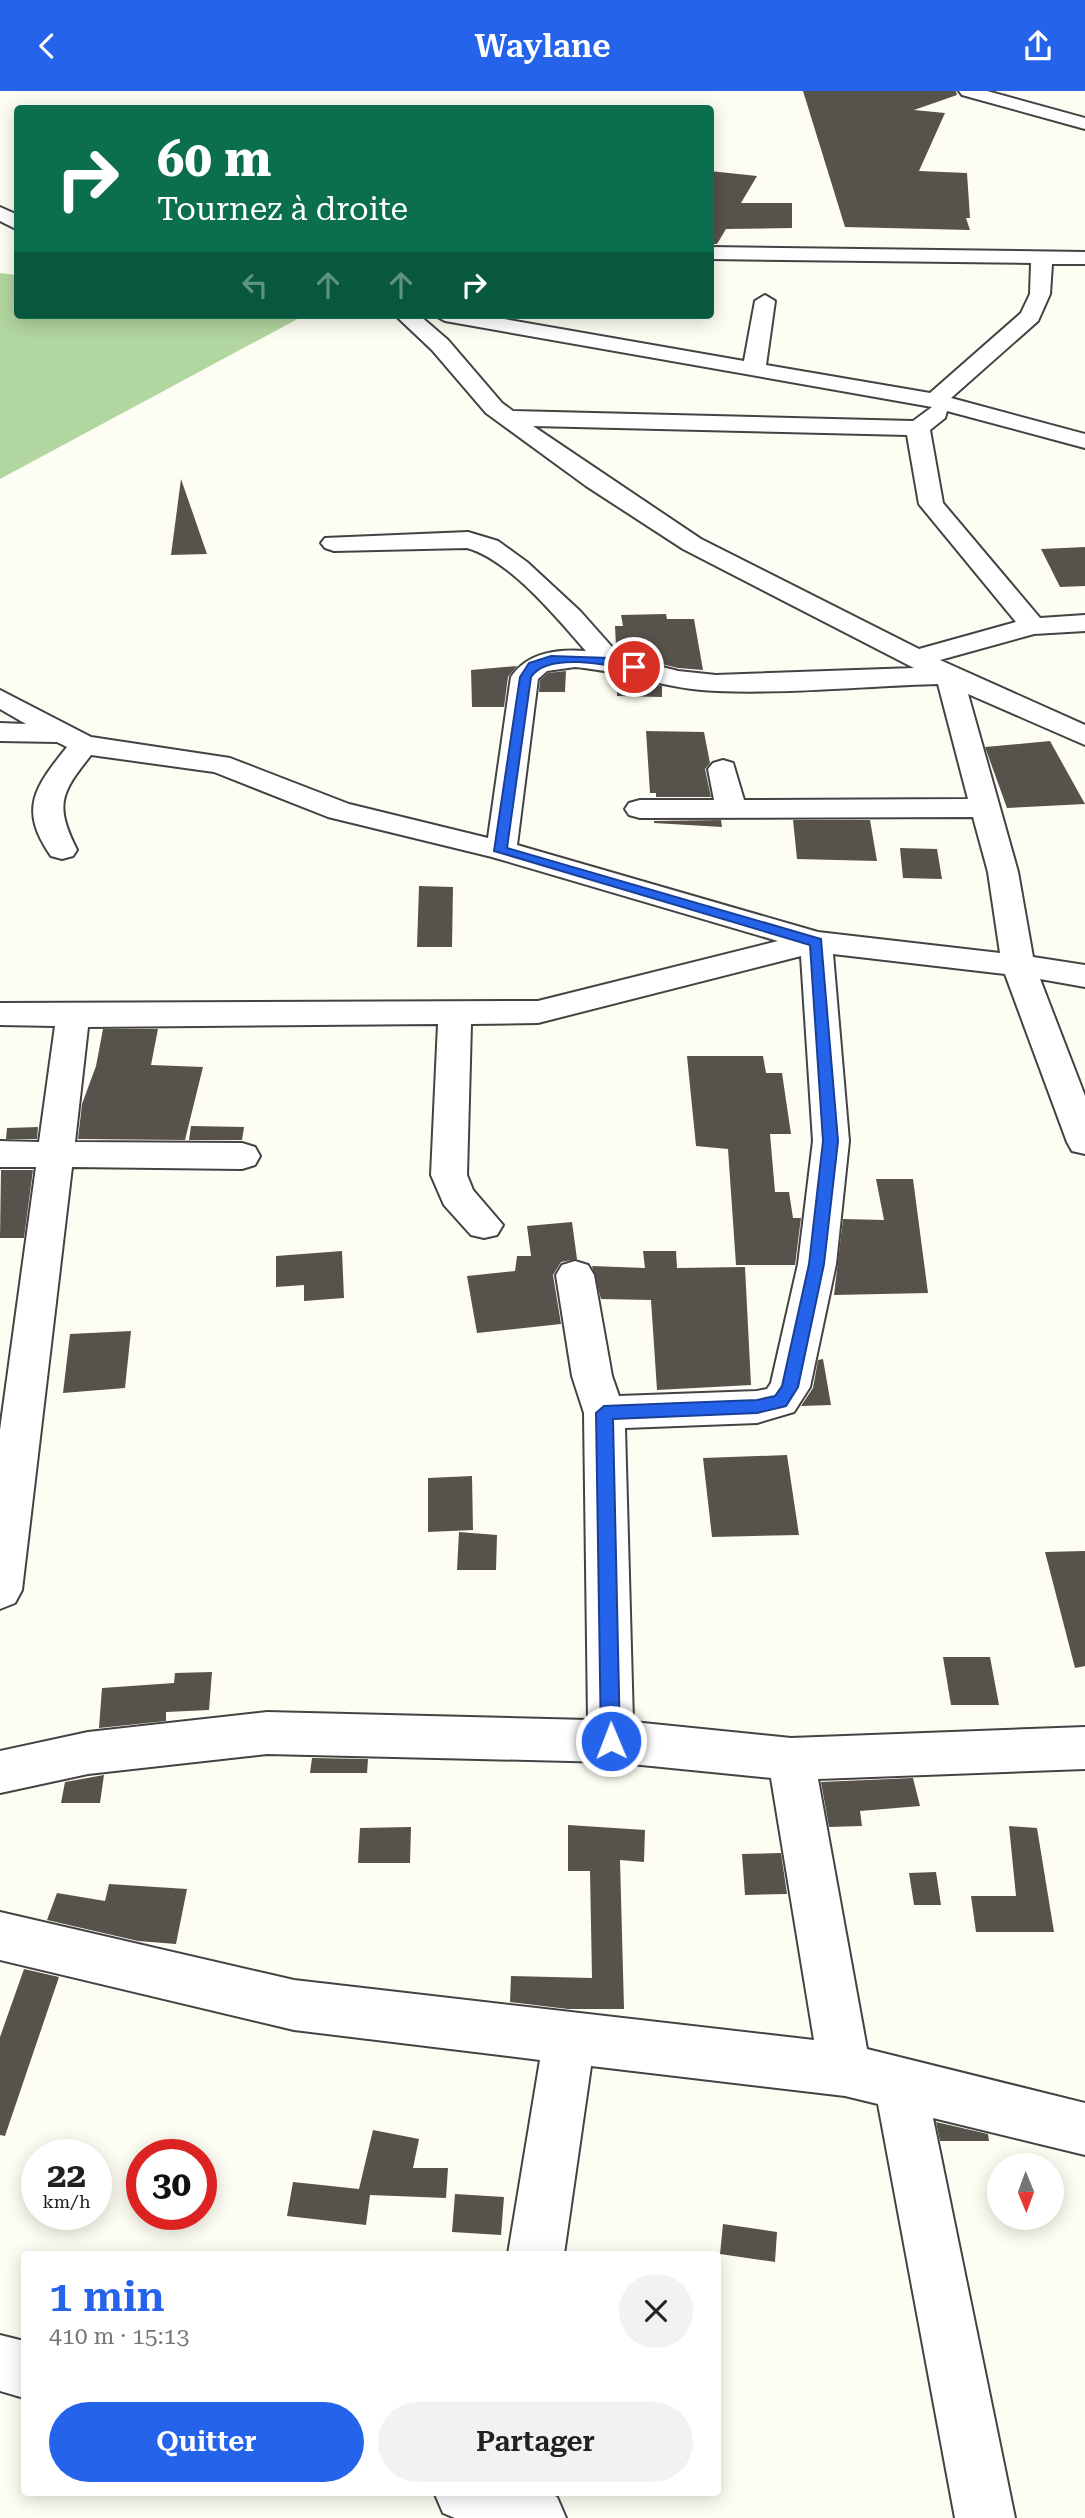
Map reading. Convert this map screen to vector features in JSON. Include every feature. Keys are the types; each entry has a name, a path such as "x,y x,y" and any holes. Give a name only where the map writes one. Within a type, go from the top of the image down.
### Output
{"street":[{"path":"968,91 1085,124"},
{"path":"714,253 1085,258"},
{"path":"508,418 918,428 1030,316 1040,294 1042,256"},
{"path":"754,368 765,302"},
{"path":"411,319 440,345 494,408 595,481 692,544 949,675 1085,736"},
{"path":"468,319 945,403 1085,441"},
{"path":"918,428 931,504 1033,626"},
{"path":"334,543 468,540 489,546 571,617 610,661"},
{"path":"916,658 1033,626 1085,623"},
{"path":"500,851 525,677 533,666 551,659 610,661 680,679 716,683 949,675"},
{"path":"949,675 1003,873 1018,965 1085,1142"},
{"path":"0,698 72,739"},
{"path":"0,732 72,739 220,764 339,811 500,851 816,942 1018,965 1085,977"},
{"path":"62,850 50,828 44,806 72,739"},
{"path":"723,769 731,811"},
{"path":"640,809 986,809"},
{"path":"0,1014 73,1016 538,1012 816,942"},
{"path":"604,1413 757,1407 780,1401 790,1387 817,1264 831,1141 816,942"},
{"path":"455,1013 449,1175 457,1196 484,1224"},
{"path":"0,1590 5,1573 73,1016"},
{"path":"0,1154 242,1156"},
{"path":"575,1275 592,1376 604,1413 611,1741"},
{"path":"0,1772 88,1753 267,1733 611,1741 791,1759 1085,1748"},
{"path":"791,1759 845,2070"},
{"path":"0,1936 293,2005 845,2070 1085,2129"},
{"path":"536,2251 569,2036"},
{"path":"900,2084 985,2518"},
{"path":"0,2363 21,2368"}],"green space":[{"path":"0,273 14,275 14,319 298,319 0,479"}],"building":[{"path":"803,91 956,91 957,95 914,110 945,113 919,171 967,173 970,218 966,218 970,230 845,227"},
{"path":"714,171 757,176 741,203 792,203 792,228 726,229 717,244 714,244"},
{"path":"181,479 207,554 171,555"},
{"path":"1085,547 1085,586 1060,587 1041,549"},
{"path":"666,614 667,619 694,619 703,670 678,668 621,654 616,647 615,626 623,626 621,615"},
{"path":"517,666 508,677 504,707 472,707 471,670"},
{"path":"566,671 565,692 539,692 540,680 548,673"},
{"path":"617,676 662,686 662,697 617,696"},
{"path":"646,731 704,732 710,763 705,769 711,797 656,797 656,793 650,793"},
{"path":"1050,741 1085,804 1007,808 985,747"},
{"path":"721,820 722,827 654,823 654,821"},
{"path":"793,820 870,820 877,861 797,859"},
{"path":"900,848 937,849 942,879 903,878"},
{"path":"419,886 453,887 452,947 417,947"},
{"path":"103,1029 158,1029 151,1065 203,1067 185,1140 78,1139 82,1104 96,1066"},
{"path":"687,1056 763,1056 766,1073 782,1073 791,1134 770,1134 775,1192 789,1192 793,1218 801,1218 795,1265 736,1265 728,1149 696,1146"},
{"path":"191,1126 244,1127 242,1140 189,1140"},
{"path":"38,1127 37,1139 6,1139 7,1128"},
{"path":"1,1170 33,1170 24,1238 0,1238"},
{"path":"876,1179 913,1179 928,1293 834,1295 843,1219 884,1220"},
{"path":"572,1222 577,1259 561,1262 553,1275 561,1324 477,1333 467,1276 515,1271 517,1256 531,1256 527,1226"},
{"path":"342,1251 344,1298 304,1301 304,1285 276,1287 276,1256"},
{"path":"643,1251 676,1251 677,1268 745,1267 751,1385 657,1390 651,1300 601,1299 592,1266 645,1268"},
{"path":"131,1331 125,1388 63,1393 70,1334"},
{"path":"823,1359 831,1405 801,1406 813,1388 818,1360"},
{"path":"787,1455 799,1535 712,1537 703,1458"},
{"path":"472,1476 473,1530 428,1532 428,1478"},
{"path":"459,1532 497,1535 496,1570 457,1570"},
{"path":"1085,1551 1085,1666 1075,1668 1045,1552"},
{"path":"943,1657 990,1657 999,1705 951,1705"},
{"path":"212,1672 209,1710 166,1712 166,1721 99,1728 102,1688 174,1683 175,1673"},
{"path":"312,1758 368,1759 367,1773 310,1773"},
{"path":"104,1775 100,1803 61,1803 65,1782"},
{"path":"913,1778 920,1806 860,1811 862,1826 829,1827 821,1782"},
{"path":"568,1825 645,1830 644,1862 620,1860 624,2009 568,2009 510,2002 511,1976 592,1978 590,1871 568,1871"},
{"path":"1009,1826 1037,1828 1054,1932 976,1932 971,1896 1016,1896"},
{"path":"411,1827 410,1863 358,1863 360,1828"},
{"path":"781,1853 787,1894 745,1895 742,1854"},
{"path":"936,1872 941,1905 914,1905 909,1873"},
{"path":"109,1884 187,1889 176,1944 138,1941 47,1920 57,1893 105,1901"},
{"path":"24,1969 59,1977 5,2136 0,2135 0,2037"},
{"path":"936,2122 988,2134 989,2141 940,2141"},
{"path":"373,2130 419,2139 413,2168 448,2168 446,2198 370,2195 366,2225 287,2216 293,2182 359,2189"},
{"path":"455,2194 504,2197 501,2235 452,2232"},
{"path":"723,2224 777,2232 775,2262 721,2254"}],"route":[{"path":"611,1741 604,1413 757,1407 780,1401 790,1387 817,1264 831,1141 816,942 500,851 525,677 533,666 551,659 610,661 634,667"}]}
